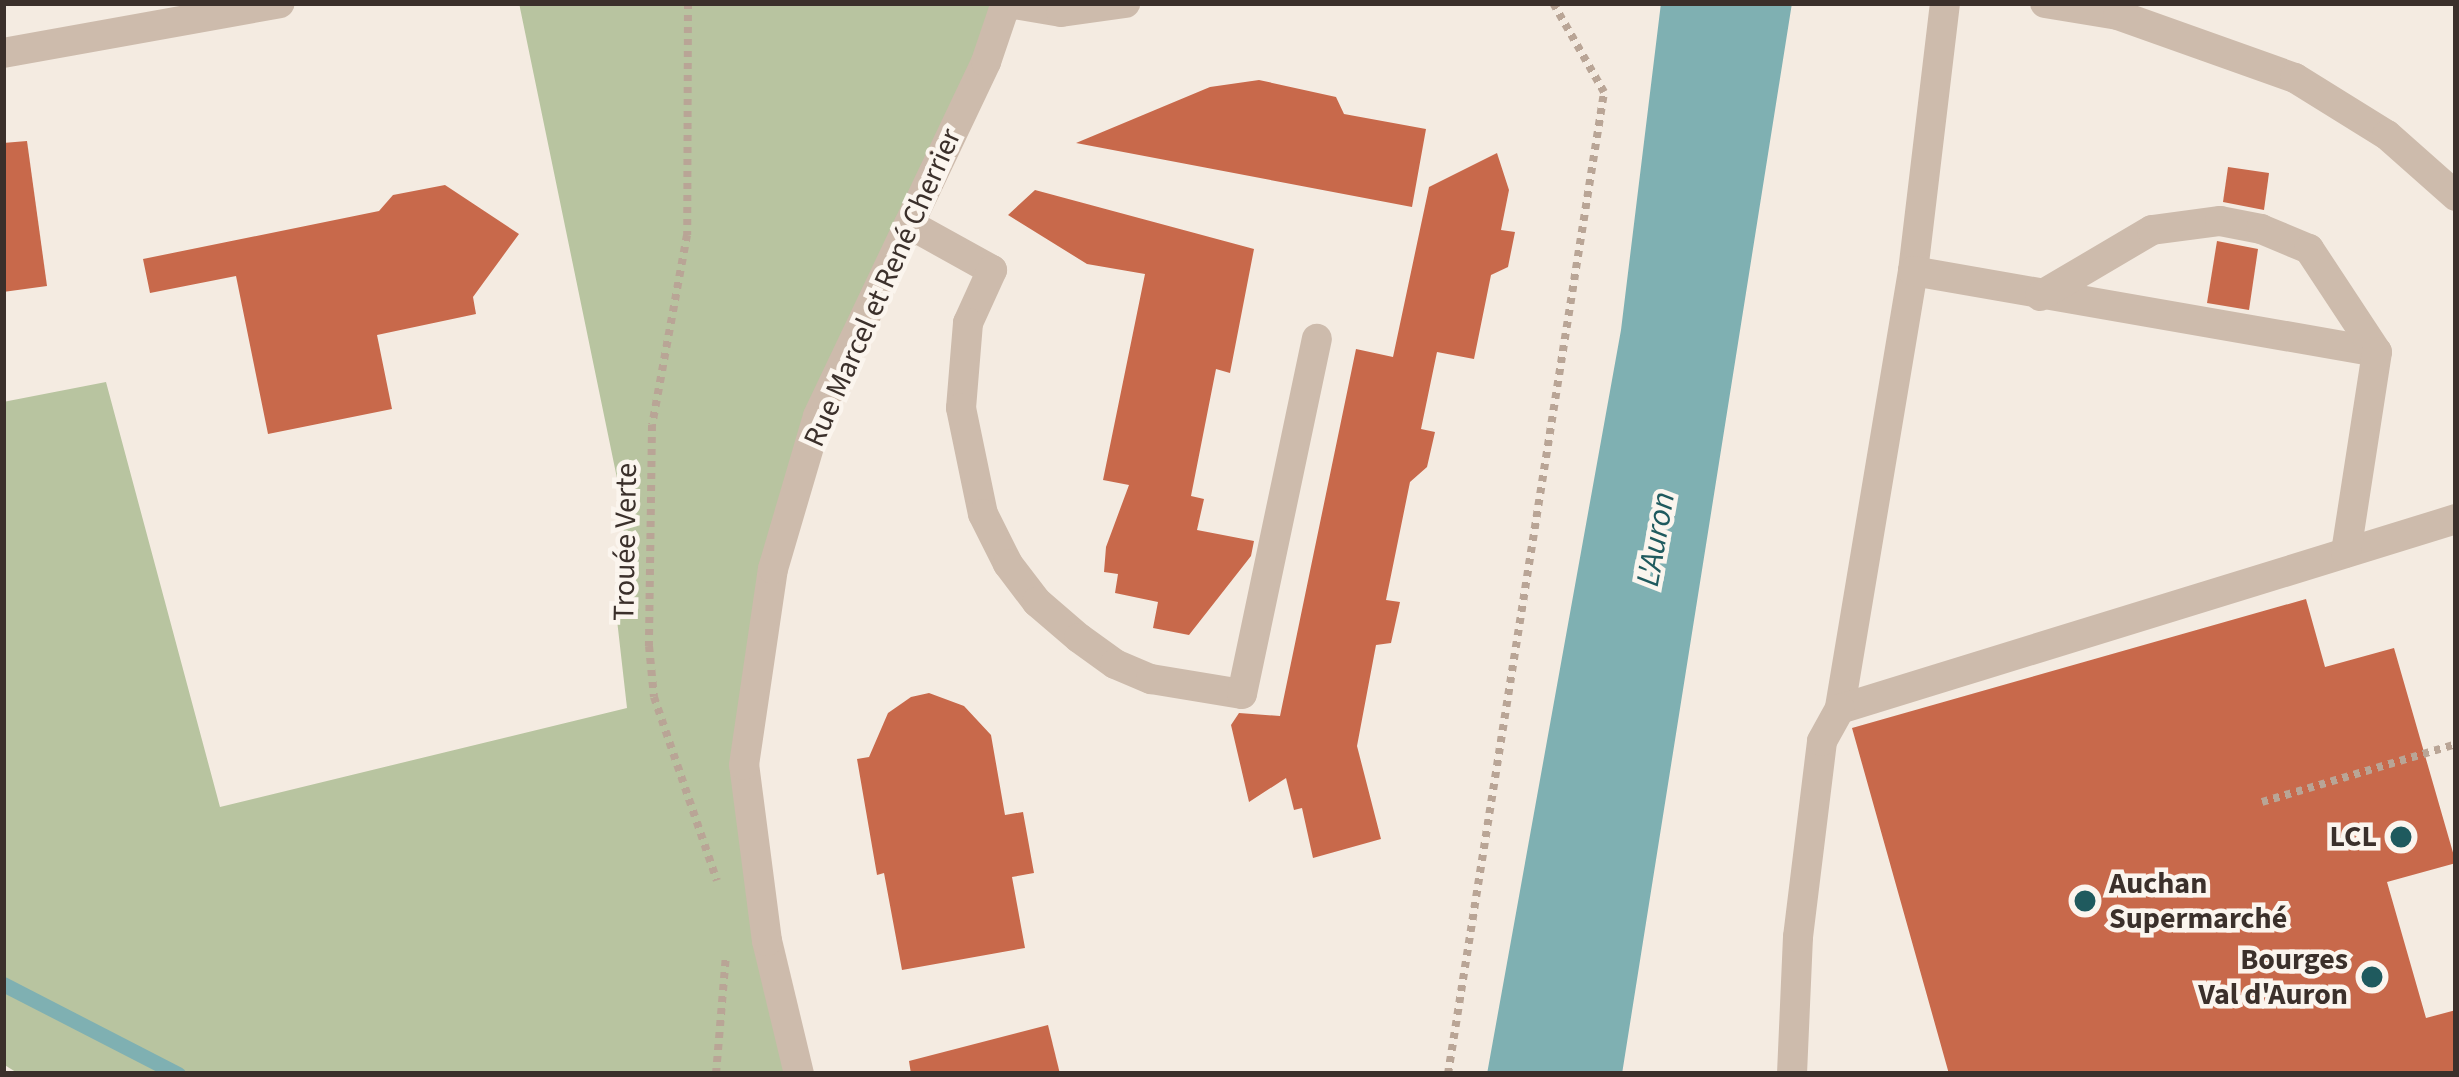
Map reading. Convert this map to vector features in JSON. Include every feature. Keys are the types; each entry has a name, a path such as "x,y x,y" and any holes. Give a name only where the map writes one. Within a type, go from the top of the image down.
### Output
{"street":[{"path":"3,53 280,3"},
{"path":"1007,3 1061,12 1125,3"},
{"name":"Rue Marcel et René Cherrier","path":"799,1074 767,941 744,765 772,569 818,416 986,62 1007,3"},
{"path":"1792,1074 1798,937 1822,741 1840,709 1913,272 1945,3"},
{"path":"2045,3 2117,9 2295,78 2387,135 2456,196"},
{"path":"2040,296 2152,230 2220,221 2261,229 2309,249 2377,352 2346,553"},
{"path":"909,224 992,270 968,323 961,407 983,514 1008,564 1037,602 1078,638 1115,664 1151,679 1242,694 1316,340"},
{"path":"1913,272 2377,352"},
{"path":"1840,709 2456,520"}],"path":[{"name":"Trouée Verte","path":"688,3 687,235 652,425 649,646 654,697 717,883"},
{"path":"1448,1074 1604,92 1553,3"},
{"path":"2262,802 2456,744"},
{"path":"716,1074 728,976 725,953"}],"green space":[{"path":"519,3 1006,3 818,416 744,765 799,1074 19,1074 3,1064 3,402 106,382 220,807 627,708 616,611 625,517"}],"water":[{"name":"L'Auron","path":"1661,3 1792,3 1622,1074 1487,1074 1621,330"}],"building":[{"path":"1259,80 1336,97 1344,114 1426,129 1412,207 1076,143 1210,87"},
{"path":"27,141 47,286 3,292 3,143"},
{"path":"1497,153 1509,190 1501,230 1515,232 1508,267 1491,275 1474,359 1437,352 1421,429 1435,432 1427,467 1410,482 1386,600 1400,602 1391,643 1376,645 1357,746 1381,839 1313,858 1302,808 1294,810 1286,778 1249,802 1231,725 1239,713 1280,716 1356,349 1393,357 1429,187"},
{"path":"2228,167 2269,173 2264,210 2223,202"},
{"path":"445,185 519,234 473,297 476,314 377,335 392,409 268,434 236,276 150,293 143,259 379,211 393,195"},
{"path":"1035,190 1254,249 1230,373 1216,369 1191,496 1204,499 1197,530 1254,541 1251,556 1189,635 1153,628 1158,602 1115,593 1118,574 1104,572 1106,547 1129,485 1103,480 1145,274 1087,264 1008,215"},
{"path":"2217,241 2258,249 2249,310 2207,303"},
{"name":"Auchan Supermarché","path":"2306,599 2325,667 2394,648 2456,863 2387,882 2426,1018 2456,1010 2456,1074 1949,1074 1852,728"},
{"path":"929,693 964,706 991,735 1005,815 1023,812 1034,873 1012,877 1025,948 902,970 884,873 877,875 857,759 869,757 888,713 911,697"},
{"path":"1048,1025 1060,1074 911,1074 909,1061"}],"waterway":[{"path":"3,984 178,1074"}],"place":[{"name":"LCL","path":"2401,837"},
{"name":"Auchan Supermarché","path":"2085,901"},
{"name":"Bourges Val d'Auron","path":"2372,977"}]}
